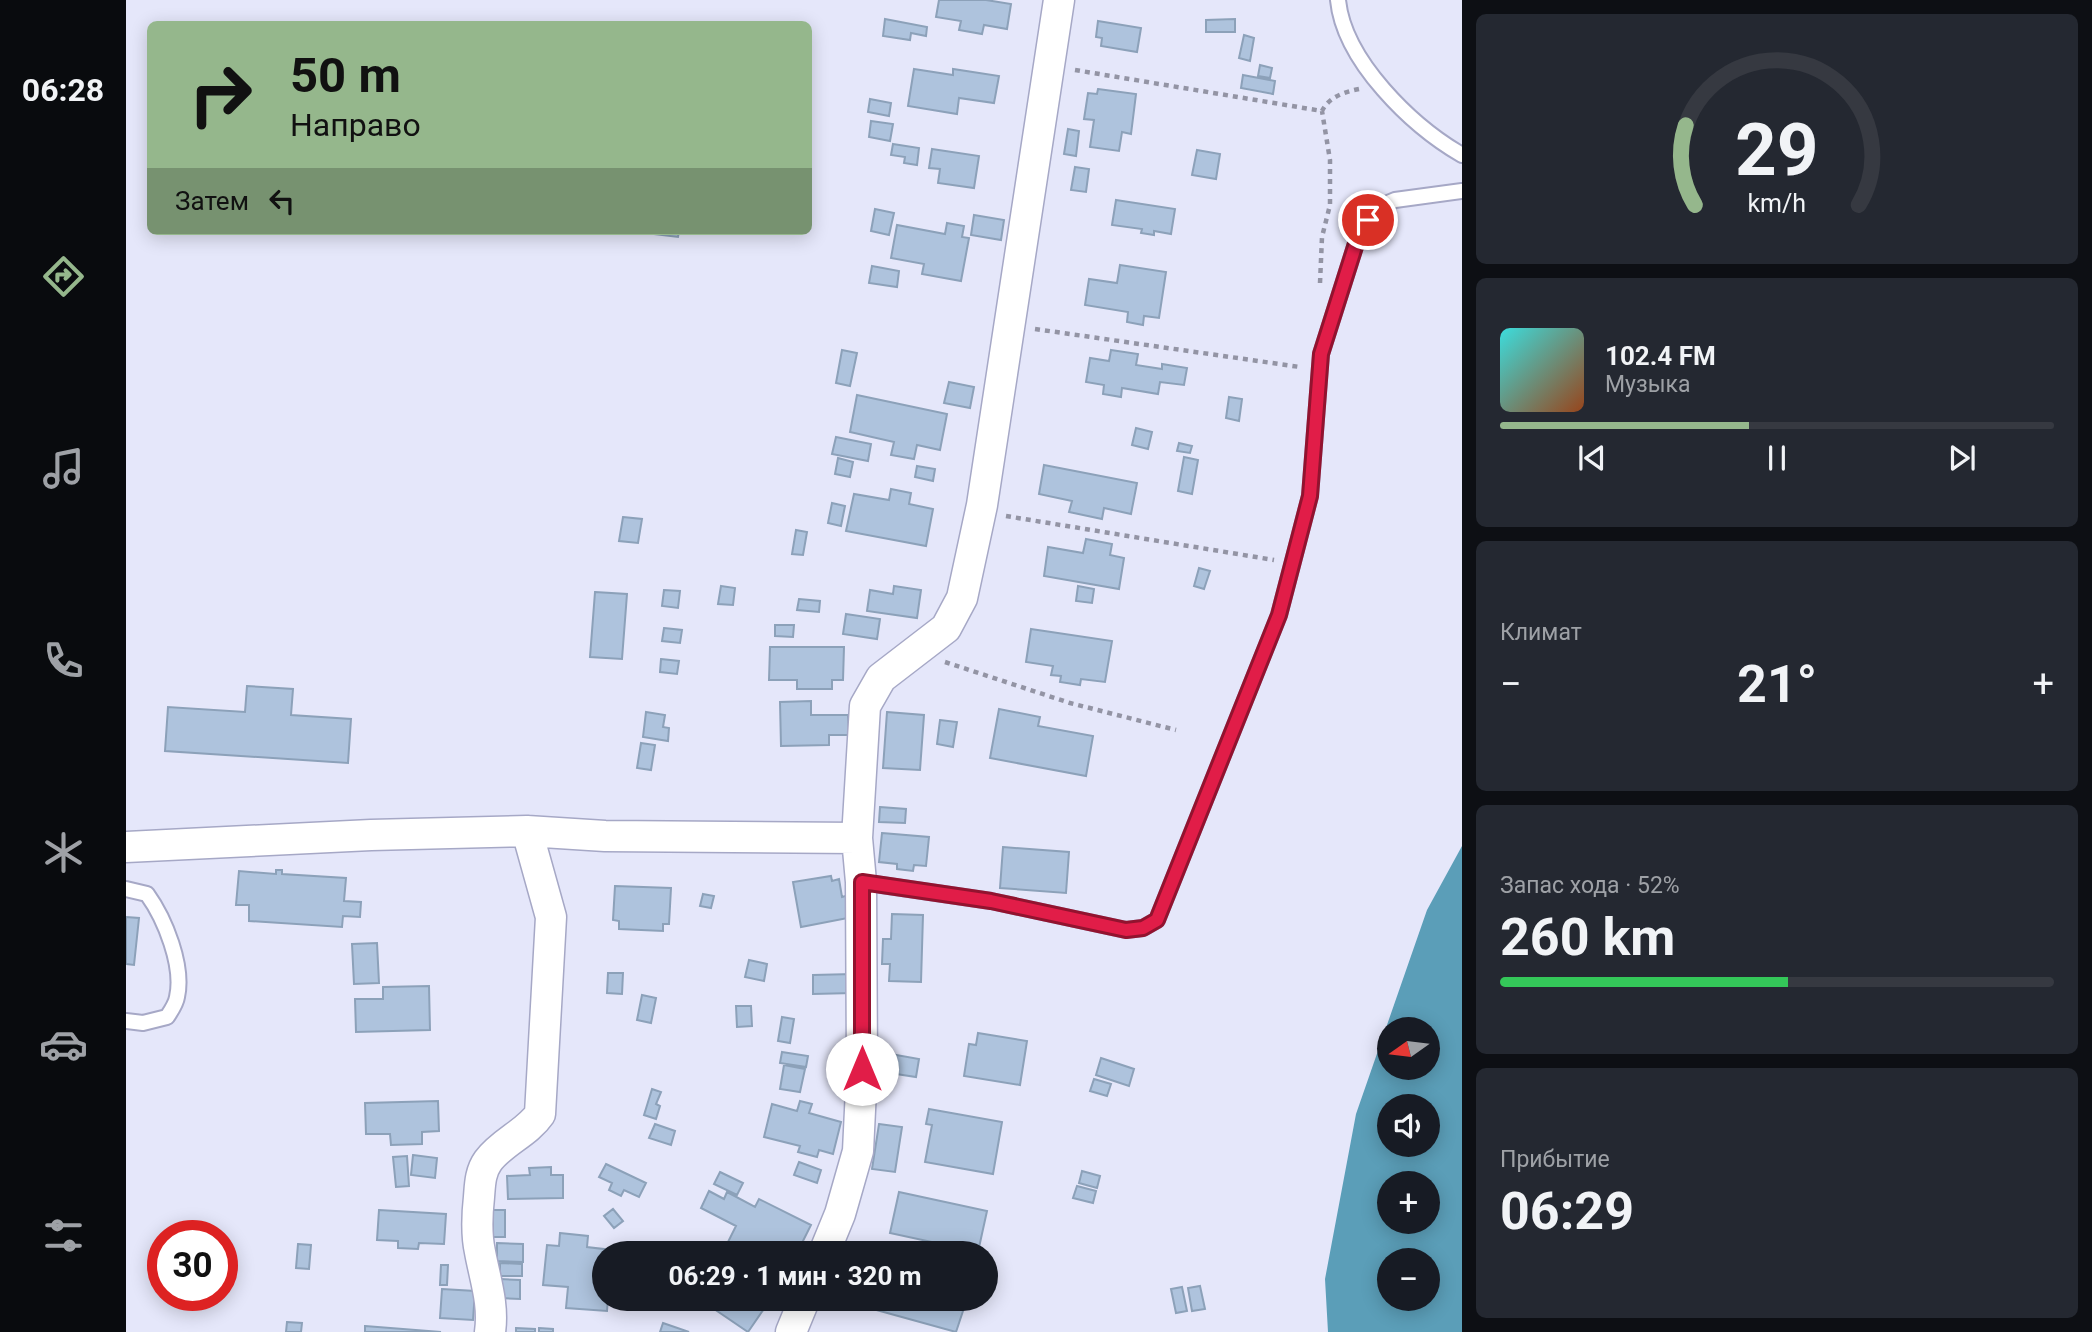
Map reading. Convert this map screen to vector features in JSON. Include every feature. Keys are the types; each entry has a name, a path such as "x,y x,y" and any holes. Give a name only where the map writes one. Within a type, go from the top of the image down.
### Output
{"street":[{"path":"829,1241 840,1214 858,1151 862,1069 862,882 857,838 865,706 881,678 946,628 962,598 981,512 1059,0"},
{"path":"126,847 371,835 527,831 605,836 857,838"},
{"path":"490,1332 491,1297 479,1249 477,1216 480,1177 496,1152 540,1114 551,917 527,831"},
{"path":"791,1332 800,1311"}],"lane":[{"path":"1338,0 1349,38 1385,91 1411,117 1449,148 1462,155"},
{"path":"862,882 991,901 1126,930 1143,928 1157,920 1279,615 1310,496 1321,354 1360,231 1376,208 1395,200 1462,191"},
{"path":"126,889 147,894 159,911 171,943 179,979 177,1000 167,1017 143,1023 126,1021"}],"path":[{"path":"1049,66 1322,111"},
{"path":"1321,288 1322,237 1330,205 1329,160 1322,111 1326,104 1343,92 1368,86 1385,91"},
{"path":"1010,325 1320,370"},
{"path":"981,512 1293,563"},
{"path":"915,652 1070,703 1176,730"}],"water":[{"path":"1462,846 1462,1332 1328,1332 1325,1279 1356,1114 1377,1054 1377,1080 1440,1080 1440,1017 1390,1017 1427,910"}],"building":[{"path":"939,0 986,0 1011,4 1007,29 984,25 982,34 959,30 961,21 936,17"},
{"path":"885,19 927,27 926,36 911,33 910,40 883,36"},
{"path":"1235,19 1235,32 1206,32 1206,20"},
{"path":"1098,21 1141,28 1137,52 1101,46 1102,38 1096,37"},
{"path":"1244,35 1254,38 1250,61 1239,58"},
{"path":"1260,65 1272,68 1270,78 1258,76"},
{"path":"914,69 953,75 953,69 999,76 994,103 959,98 957,114 908,106"},
{"path":"1243,75 1275,81 1273,94 1241,88"},
{"path":"1098,89 1136,94 1131,134 1122,132 1119,151 1090,147 1094,120 1084,119 1088,93 1097,94"},
{"path":"870,99 891,103 889,116 868,112"},
{"path":"871,121 893,124 890,141 869,137"},
{"path":"1068,129 1079,131 1076,156 1064,154"},
{"path":"893,144 919,148 917,165 904,163 905,157 891,155"},
{"path":"932,149 979,156 974,188 938,183 940,169 929,168"},
{"path":"1197,150 1220,154 1216,179 1192,175"},
{"path":"1075,167 1089,169 1086,192 1071,190"},
{"path":"1116,200 1175,209 1171,234 1154,231 1154,235 1141,233 1142,229 1112,225"},
{"path":"875,209 894,213 889,235 871,231"},
{"path":"974,215 1004,220 1001,240 971,235"},
{"path":"947,223 964,226 962,237 969,238 961,281 922,274 924,264 891,258 897,225 945,234"},
{"path":"1120,265 1166,272 1159,318 1144,316 1143,325 1127,322 1128,312 1085,305 1089,279 1117,283"},
{"path":"872,266 899,271 897,287 869,283"},
{"path":"842,350 857,353 850,386 836,383"},
{"path":"1111,350 1138,354 1136,365 1162,369 1162,364 1187,368 1184,385 1160,382 1158,394 1122,388 1121,397 1103,394 1104,385 1086,382 1090,358 1109,361"},
{"path":"949,382 974,387 970,408 944,403"},
{"path":"857,395 947,414 940,450 917,445 914,459 891,455 894,442 850,432"},
{"path":"1229,397 1242,399 1239,421 1226,418"},
{"path":"1136,428 1152,432 1148,449 1132,445"},
{"path":"836,437 871,444 868,461 832,454"},
{"path":"1179,443 1192,446 1190,453 1177,451"},
{"path":"1184,457 1198,460 1192,494 1178,491"},
{"path":"838,458 853,462 850,477 835,474"},
{"path":"1044,465 1137,483 1131,514 1104,508 1102,519 1069,512 1072,501 1039,494"},
{"path":"917,466 935,469 933,481 915,477"},
{"path":"891,489 911,493 909,504 933,509 926,546 846,531 854,494 889,500"},
{"path":"832,503 845,506 841,526 828,523"},
{"path":"623,517 642,519 638,543 619,541"},
{"path":"796,530 807,532 803,555 792,554"},
{"path":"1086,539 1112,544 1110,555 1124,558 1119,589 1044,576 1048,547 1083,553"},
{"path":"1199,568 1210,571 1204,589 1194,586"},
{"path":"721,586 735,588 733,605 718,604"},
{"path":"894,586 921,590 917,618 867,611 870,590 893,594"},
{"path":"1078,586 1094,589 1092,603 1076,601"},
{"path":"664,590 680,591 678,608 662,606"},
{"path":"595,592 627,594 622,659 590,657"},
{"path":"799,599 820,601 819,612 797,610"},
{"path":"846,614 880,619 877,639 843,634"},
{"path":"775,625 794,625 793,637 775,636"},
{"path":"664,628 682,630 680,643 662,641"},
{"path":"1031,629 1112,641 1105,682 1081,679 1080,685 1060,682 1061,676 1051,675 1053,666 1026,662"},
{"path":"770,647 844,647 843,680 832,680 832,689 797,689 797,680 769,680"},
{"path":"661,659 679,661 677,674 660,672"},
{"path":"247,686 293,689 291,715 351,719 348,763 165,751 168,707 245,712"},
{"path":"811,701 811,715 848,715 849,735 829,735 829,745 781,746 780,702"},
{"path":"999,709 1040,717 1038,726 1093,736 1086,776 990,758"},
{"path":"646,712 665,715 663,727 669,728 668,741 643,737"},
{"path":"887,712 924,715 920,770 883,768"},
{"path":"940,720 957,722 953,747 937,744"},
{"path":"641,743 655,745 651,770 637,768"},
{"path":"880,807 906,809 905,823 879,822"},
{"path":"882,833 929,837 926,866 914,865 913,871 897,869 897,864 879,862"},
{"path":"1003,847 1069,852 1066,893 1000,888"},
{"path":"276,870 282,870 282,874 346,878 344,901 361,902 360,917 343,916 342,927 249,921 249,905 236,905 239,871 276,874"},
{"path":"831,876 832,881 839,879 842,897 849,895 853,917 801,927 793,882"},
{"path":"615,886 671,888 669,924 663,924 663,931 619,929 619,921 613,920"},
{"path":"703,894 714,896 711,908 700,906"},
{"path":"892,914 923,915 921,982 889,981 890,964 882,964 883,939 891,939"},
{"path":"126,917 139,918 134,965 126,964"},
{"path":"377,943 379,983 354,984 352,944"},
{"path":"749,960 767,964 764,981 745,977"},
{"path":"608,973 623,973 622,994 607,993"},
{"path":"853,974 853,993 813,994 813,975"},
{"path":"429,986 430,1030 356,1032 355,999 383,999 383,987"},
{"path":"642,995 656,998 651,1023 637,1020"},
{"path":"736,1006 751,1006 752,1026 737,1027"},
{"path":"782,1017 794,1019 790,1043 778,1041"},
{"path":"978,1033 1027,1041 1020,1085 964,1076 969,1044 976,1045"},
{"path":"782,1052 808,1056 806,1067 780,1063"},
{"path":"885,1053 919,1059 916,1077 883,1072"},
{"path":"1101,1058 1134,1069 1129,1086 1096,1075"},
{"path":"784,1065 805,1069 800,1092 780,1089"},
{"path":"1094,1079 1111,1084 1107,1096 1090,1091"},
{"path":"652,1089 661,1092 656,1104 660,1106 656,1119 644,1115"},
{"path":"438,1101 439,1131 422,1132 422,1144 391,1145 390,1134 366,1134 365,1103"},
{"path":"800,1101 812,1104 809,1113 841,1122 833,1154 819,1150 817,1157 798,1152 800,1146 764,1137 772,1104 797,1111"},
{"path":"929,1109 1002,1122 993,1174 925,1162 932,1125 926,1124"},
{"path":"655,1124 675,1131 671,1145 649,1138"},
{"path":"879,1124 902,1127 895,1172 872,1169"},
{"path":"413,1155 437,1158 435,1178 411,1175"},
{"path":"407,1156 409,1186 396,1187 393,1157"},
{"path":"799,1162 821,1170 817,1183 794,1175"},
{"path":"606,1164 646,1183 639,1197 624,1190 621,1196 609,1190 612,1183 599,1177"},
{"path":"551,1167 551,1175 563,1175 563,1198 508,1199 507,1176 530,1175 529,1168"},
{"path":"1082,1171 1100,1176 1097,1188 1079,1183"},
{"path":"720,1172 743,1183 737,1195 714,1184"},
{"path":"1077,1186 1096,1191 1093,1203 1073,1198"},
{"path":"709,1191 724,1199 727,1192 755,1207 759,1199 811,1225 803,1241 728,1241 736,1226 701,1208"},
{"path":"899,1192 987,1211 980,1241 927,1241 890,1233"},
{"path":"613,1209 623,1221 614,1228 604,1216"},
{"path":"379,1210 446,1214 444,1244 419,1243 418,1249 398,1248 398,1241 377,1240"},
{"path":"493,1210 505,1210 505,1237 493,1237"},
{"path":"560,1233 588,1236 587,1247 592,1248 592,1310 566,1308 568,1287 543,1285 547,1245 559,1246"},
{"path":"497,1243 523,1244 523,1262 497,1261"},
{"path":"298,1244 311,1245 309,1269 296,1268"},
{"path":"500,1263 522,1264 522,1276 500,1276"},
{"path":"441,1265 448,1265 447,1285 440,1285"},
{"path":"500,1279 520,1280 520,1299 499,1298"},
{"path":"1200,1286 1205,1309 1192,1311 1188,1288"},
{"path":"1182,1287 1187,1311 1176,1313 1171,1289"},
{"path":"442,1289 475,1291 473,1320 440,1318"},
{"path":"717,1311 762,1311 748,1332"},
{"path":"880,1311 963,1311 956,1332"},
{"path":"287,1322 302,1323 301,1332 286,1332"},
{"path":"663,1323 689,1332 660,1332"},
{"path":"365,1326 441,1332 365,1332"},
{"path":"516,1328 535,1329 535,1332 516,1332"},
{"path":"539,1328 553,1329 553,1332 539,1332"}],"route":[{"path":"862,1069 862,882 991,901 1126,930 1143,928 1157,920 1279,615 1310,496 1321,354 1342,282 1360,231 1368,220"}]}
